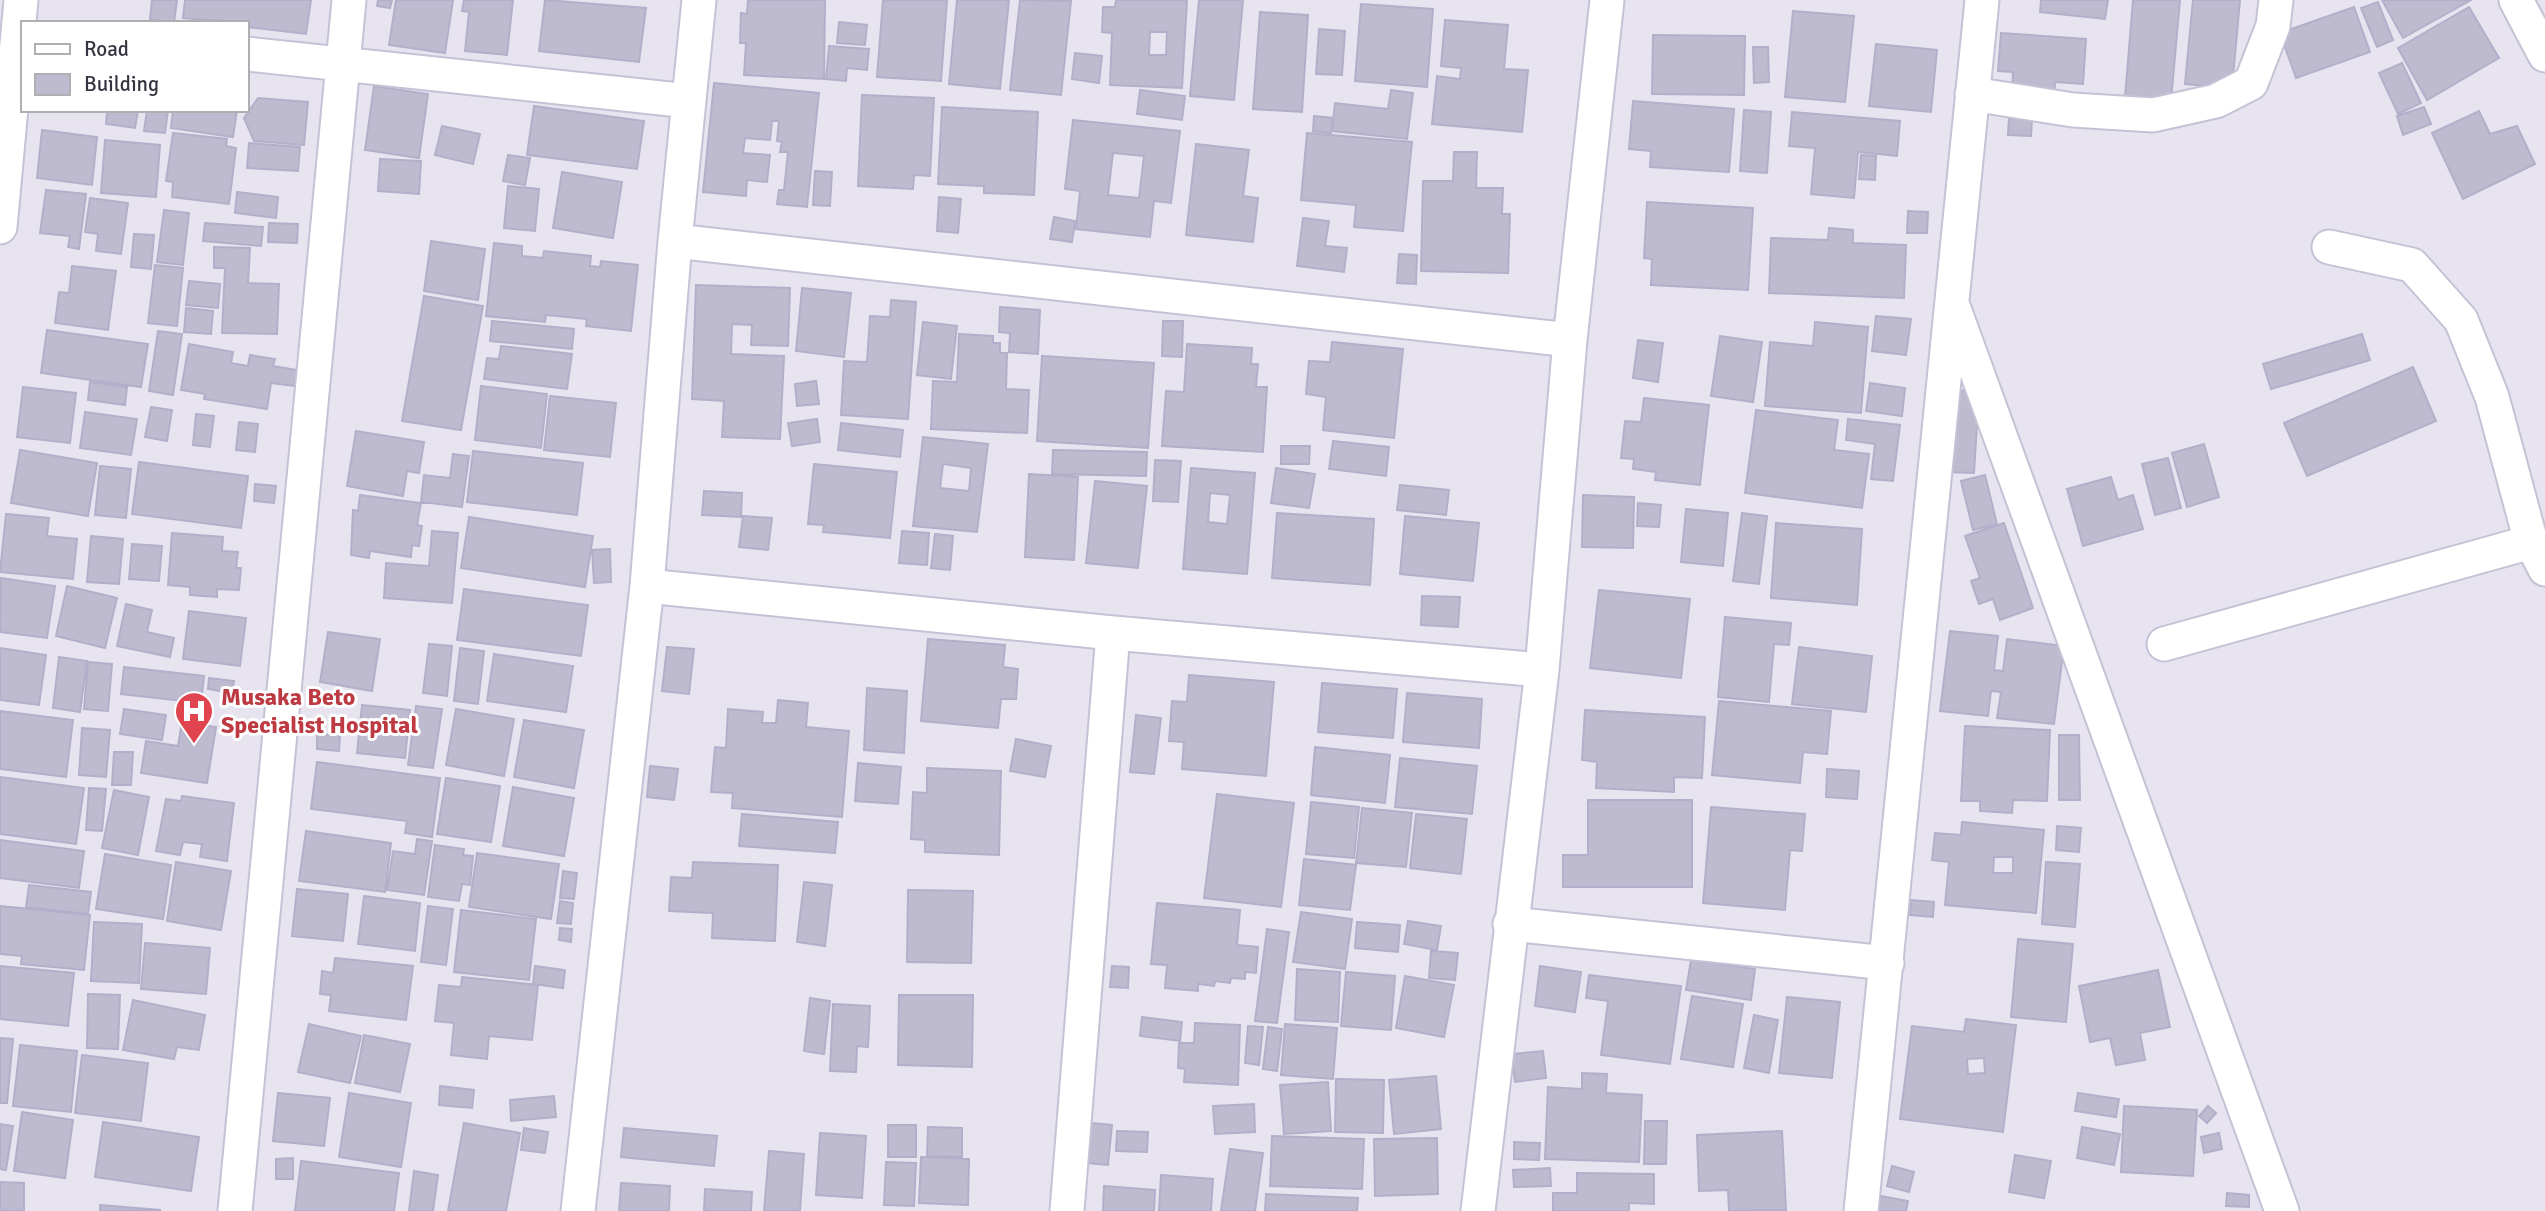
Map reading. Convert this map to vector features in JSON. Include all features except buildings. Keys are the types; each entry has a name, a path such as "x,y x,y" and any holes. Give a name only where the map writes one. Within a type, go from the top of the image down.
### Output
{"street":[{"path":"235,1211 349,0"},
{"path":"578,1211 648,586 675,242 699,0"},
{"path":"1478,1211 1542,670 1570,340 1607,0"},
{"path":"1861,1211 1982,0"},
{"path":"1972,94 2073,110 2153,115 2216,101 2251,83 2273,26 2276,0"},
{"path":"2516,0 2545,55"},
{"path":"0,227 20,21"},
{"path":"248,54 689,102"},
{"path":"675,242 1570,340"},
{"path":"2164,644 2538,556 2492,397 2461,320 2412,265 2329,247"},
{"path":"1951,300 2282,1211"},
{"path":"648,586 1113,633 1542,670"},
{"path":"1067,1211 1113,633"},
{"path":"1510,924 1887,963"}],"place":[{"name":"Musaka Beto Specialist Hospital","path":"194,745"}]}
